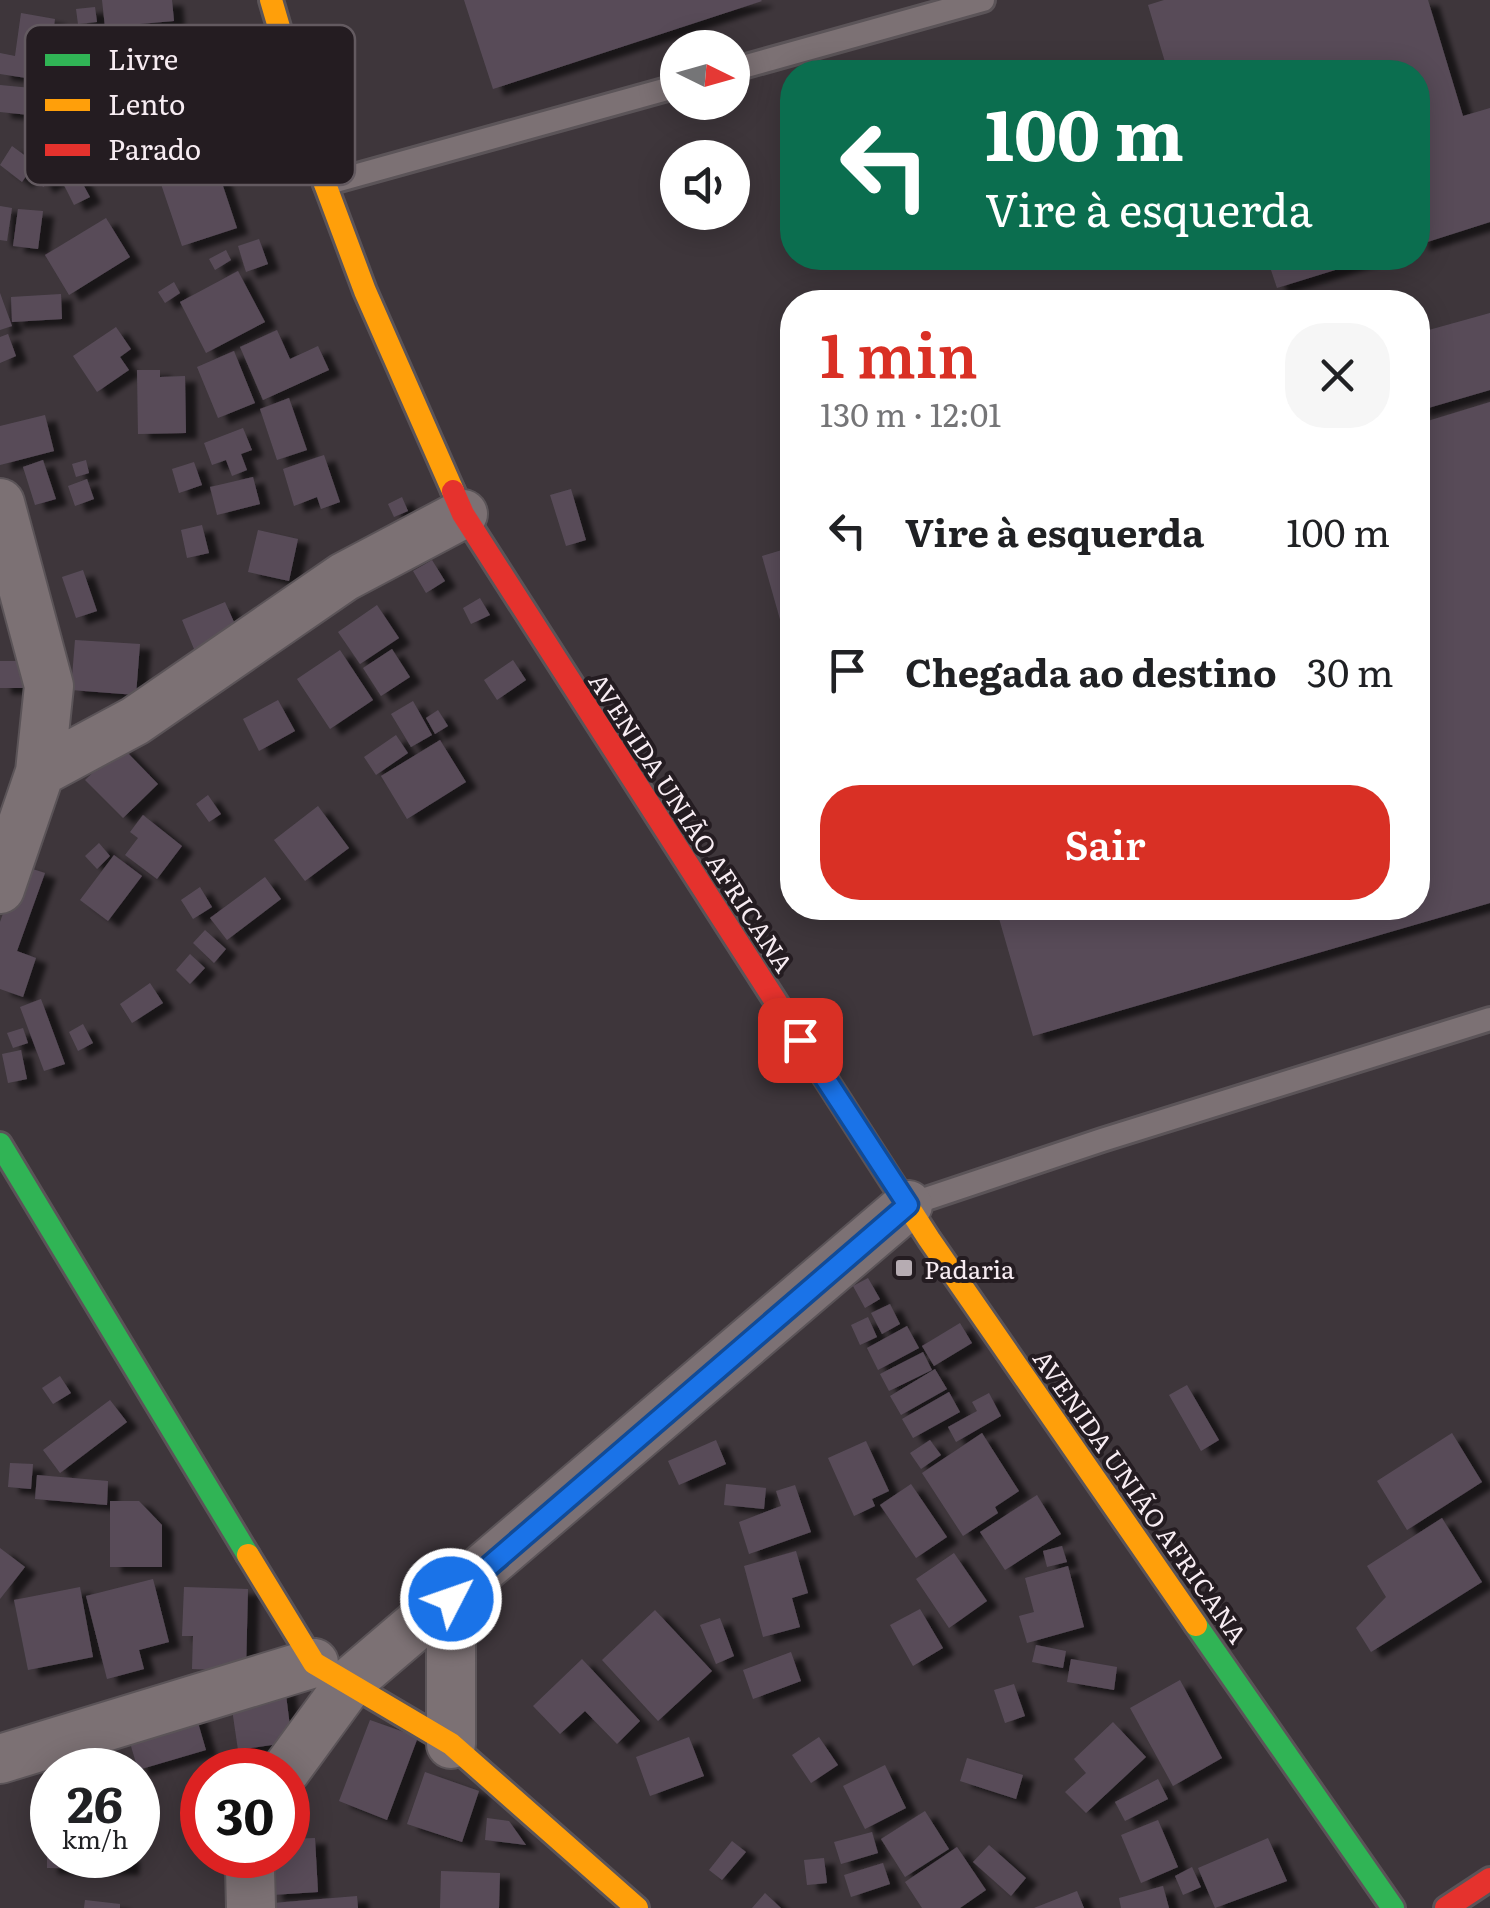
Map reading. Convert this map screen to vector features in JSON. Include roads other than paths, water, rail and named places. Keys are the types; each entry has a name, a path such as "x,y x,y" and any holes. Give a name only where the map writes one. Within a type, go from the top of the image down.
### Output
{"main road":[{"name":"AVENIDA UNIÃO AFRICANA","path":"271,0 278,25"},
{"name":"AVENIDA UNIÃO AFRICANA","path":"325,185 394,361 463,514 908,1205 1393,1908"},
{"path":"0,1144 332,1672 451,1744 637,1908"},
{"path":"1446,1908 1490,1879"}],"street":[{"path":"0,503 48,686 40,772 0,888"},
{"path":"40,772 135,721 344,578 463,514"},
{"path":"0,1759 332,1672 451,1599 908,1205"},
{"path":"451,1599 451,1744"},
{"path":"296,1748 332,1672"},
{"path":"250,1878 251,1908"}],"lane":[{"path":"750,65 984,0"},
{"path":"355,176 660,91"},
{"path":"908,1205 1490,1019"}],"place":[{"name":"Padaria","path":"904,1268"}]}
